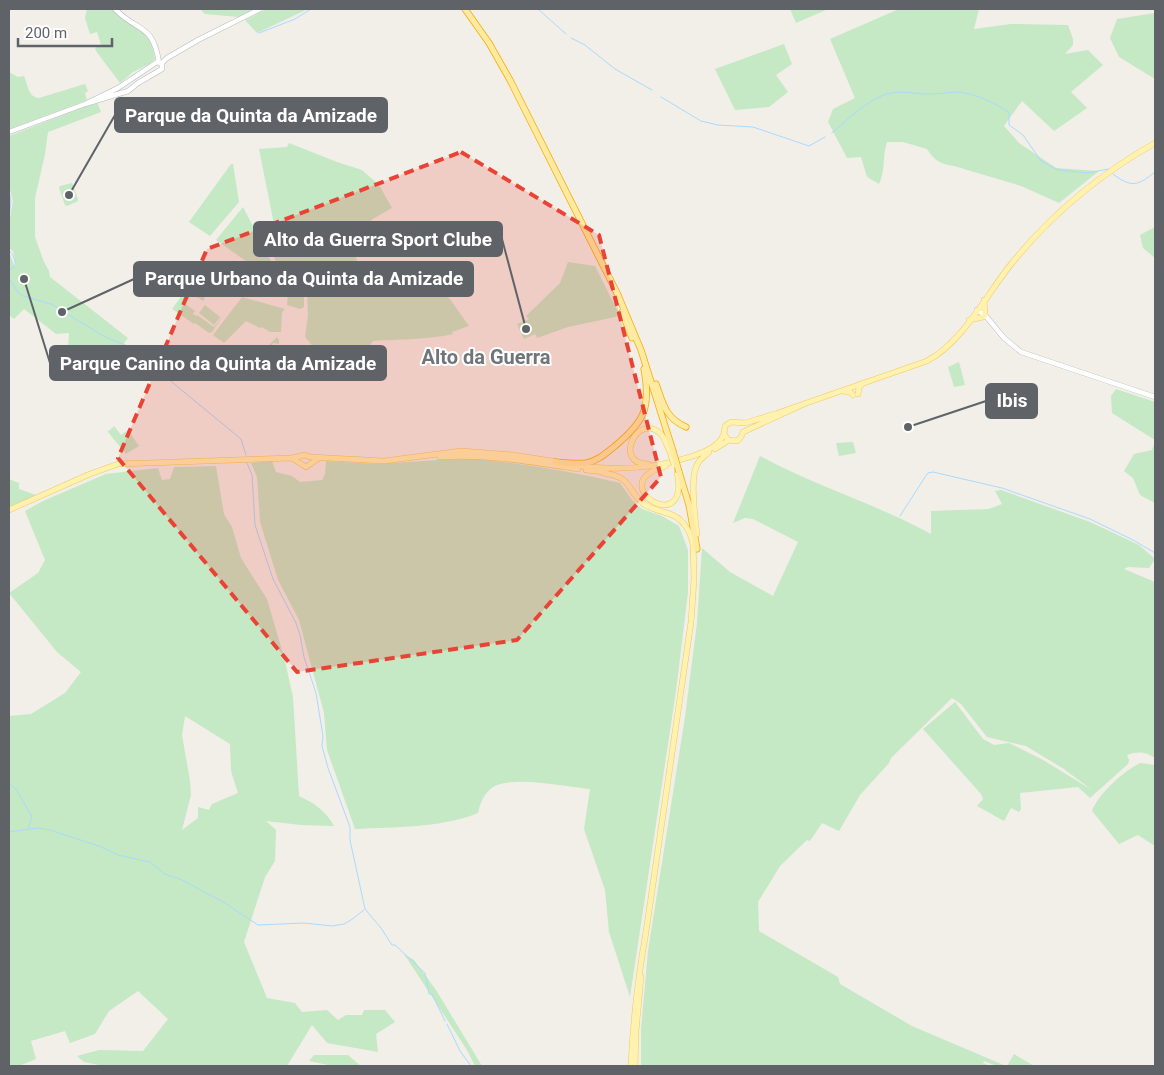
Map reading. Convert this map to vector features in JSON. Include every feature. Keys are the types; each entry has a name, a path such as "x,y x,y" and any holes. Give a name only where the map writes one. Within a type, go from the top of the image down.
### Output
{"highway":[{"path":"465,9 490,43 510,80 618,295 667,412 675,421 686,427"},
{"path":"580,221 616,297 658,407"},
{"path":"641,350 689,505 695,549"},
{"path":"555,462 576,464 593,461 604,456 637,426 645,408 647,390 644,367"}],"main road":[{"path":"9,132 129,90 161,70 163,67 158,63 155,43 148,33 122,16 115,9"},
{"path":"85,104 125,84 198,40 260,9"},
{"path":"125,84 130,86 129,90"},
{"path":"678,472 679,487 676,498 667,504 655,504 649,500 644,493 644,479 651,472 709,449 720,441 724,434 724,428 728,423 733,421 745,423 806,403 933,357 949,346 1026,246 1063,210 1108,173 1155,144"},
{"path":"984,300 984,316"},
{"path":"976,310 1021,352 1155,397"},
{"path":"969,320 984,316"},
{"path":"840,391 856,395 863,383"},
{"path":"634,1066 634,1048 646,932 697,582 694,508 695,471 699,461 709,452 729,440 739,439 744,432 806,403"},
{"path":"739,423 744,432"},
{"path":"665,465 643,464 635,460 630,449 632,437 644,429 651,429 661,434 671,451"},
{"path":"724,434 729,440"},
{"path":"412,458 461,451 513,454 587,467 615,469 665,465"},
{"path":"595,472 635,471 665,465 709,452"},
{"path":"9,511 104,471 140,464 292,458 305,455 310,457 376,461 461,456 487,457 595,472 622,478 631,486 644,504 682,521 688,530 695,549"},
{"path":"301,457 301,465"},
{"path":"310,457 311,465"},
{"path":"292,458 306,467 319,457"}],"highlighted area":[{"path":"461,152 599,235 661,477 517,640 297,672 118,458 207,249"}],"green space":[{"path":"87,9 112,9 145,34 153,48 155,59 133,72 120,83 96,51 95,48 101,45 97,32 90,34 85,18"},
{"path":"200,9 255,9 239,17 205,14"},
{"path":"267,9 308,9 257,33 245,20"},
{"path":"790,9 828,9 796,23"},
{"path":"899,9 979,9 974,29 1011,24 1068,25 1073,45 1065,54 1088,50 1103,65 1071,92 1087,108 1054,131 1022,101 1004,126 1019,143 1056,168 1099,171 1059,203 1021,186 941,163 927,149 903,142 887,142 879,184 867,177 861,157 847,158 828,122 833,109 855,98 830,39"},
{"path":"1155,13 1155,79 1119,57 1110,38 1117,19"},
{"path":"784,44 792,64 776,75 788,92 769,107 735,110 715,69"},
{"path":"9,72 18,77 24,76 29,90 35,97 39,98 85,84 88,91 85,93 87,100 9,129"},
{"path":"97,102 101,112 48,132 35,198 35,237 50,277 128,338 108,364 89,349 68,348 69,333 56,334 24,309 14,319 9,315 9,252 13,267 16,265 13,251 9,248 9,223 13,201 9,186 9,136"},
{"path":"289,143 362,170 379,185 392,208 371,220 373,225 352,237 360,276 386,271 391,285 430,271 469,326 452,332 453,334 443,336 373,341 361,360 343,357 345,349 316,350 305,337 308,315 307,290 310,287 320,287 326,283 329,276 328,266 314,270 309,269 297,274 304,287 304,307 300,309 287,305 288,292 286,282 261,230 274,224 259,149 287,147"},
{"path":"231,164 233,164 239,202 210,236 189,222"},
{"path":"72,183 78,201 67,206 59,188 60,186"},
{"path":"243,207 273,265 260,271 216,240"},
{"path":"1155,227 1155,258 1143,248 1140,235"},
{"path":"568,262 595,266 620,316 568,327 537,338 535,334 524,339 517,324 529,319 526,316 560,283"},
{"path":"189,286 205,298 203,301 191,293 184,303 195,311 193,314 214,327 224,314 212,332 209,333 172,309"},
{"path":"242,297 285,309 282,312 281,332 270,332 246,321 224,343 213,335"},
{"path":"205,305 220,317 214,325 199,313"},
{"path":"277,337 279,344 273,343 264,373 251,363"},
{"path":"959,362 965,385 954,387 948,367"},
{"path":"1116,389 1155,402 1155,440 1112,413 1111,396"},
{"path":"114,426 121,435 128,430 139,446 126,454 107,430 109,431"},
{"path":"853,442 856,453 839,456 836,443"},
{"path":"1155,442 1155,503 1140,495 1133,478 1124,471 1134,454 1152,450"},
{"path":"760,456 802,477 889,513 931,534 931,511 989,509 1002,504 995,491 1001,490 1090,522 1139,545 1155,559 1149,568 1128,567 1124,569 1155,582 1155,758 1142,753 1127,755 1128,764 1090,798 1078,787 1020,793 1021,809 1019,812 1011,808 1004,821 977,806 983,799 981,794 923,729 955,702 983,739 994,745 1009,743 1043,760 1092,790 1064,769 1026,746 987,737 961,704 952,698 891,758 889,763 860,795 839,831 822,823 810,841 807,840 780,866 758,902 759,931 838,977 840,984 912,1026 1006,1066 997,1066 984,1061 983,1063 990,1066 641,1066 641,1029 648,951 685,717 697,623 702,548 730,572 773,596 798,542 753,519 745,518 733,523"},
{"path":"469,458 545,468 620,483 632,500 642,509 662,516 679,526 688,550 688,592 676,691 630,997 609,932 605,890 584,829 590,789 554,784 513,782 493,787 485,795 478,813 464,818 417,826 355,829 327,750 324,713 299,620 278,580 260,522 257,477 251,463 272,461 276,472 292,476 300,482 322,480 325,474 326,461 377,464"},
{"path":"216,466 224,514 232,527 241,558 267,599 284,657 293,697 299,796 319,808 334,826 266,821 276,830 275,861 265,877 244,942 267,998 295,1003 302,1012 327,1010 338,1020 346,1015 362,1015 364,1010 385,1010 395,1022 376,1034 378,1052 327,1043 312,1025 287,1066 104,1066 84,1062 77,1056 99,1050 143,1051 168,1019 138,991 109,1011 95,1034 70,1043 65,1031 31,1041 36,1059 19,1066 9,1066 9,716 31,714 65,693 81,672 57,652 9,593 38,573 45,560 25,511 43,501 106,474 158,468 162,480 170,479 174,467","holes":["185,716 230,744 231,771 238,793 212,804 209,810 198,807 198,818 182,830 191,795 182,735"]},
{"path":"9,479 19,483 19,489 36,495 9,507"},
{"path":"1140,763 1155,765 1155,846 1138,835 1119,844 1092,811 1100,797 1112,784"},
{"path":"404,954 414,960 436,990 482,1066 475,1066 467,1050"},
{"path":"1014,1054 1034,1066 1007,1066"},
{"path":"314,1055 348,1055 361,1066 333,1066 309,1061"}],"waterway":[{"path":"259,33 295,19 311,9"},
{"path":"538,9 566,34"},
{"path":"571,38 585,45 615,69 652,90"},
{"path":"832,133 859,110 889,93 937,94 956,92 984,99 1009,113 1009,125 1023,135 1041,161 1058,170 1088,173 1108,169"},
{"path":"661,97 701,121 718,125 753,127 809,146 825,137"},
{"path":"1113,174 1125,182 1134,184 1155,172"},
{"path":"9,191 11,201 9,218"},
{"path":"9,250 12,253 15,264 9,270"},
{"path":"9,278 17,291 23,296 51,304 105,337 138,350 173,383 241,439 246,455"},
{"path":"247,463 252,475 255,525 273,579 296,623 300,635 304,657 316,693 323,736 322,746 328,768 350,827 350,840 365,909 392,945 395,945 425,973 429,994 432,994 445,1021"},
{"path":"900,516 928,473 933,472 1002,488 1090,519 1155,553"},
{"path":"9,784 16,789 32,817 28,828"},
{"path":"9,832 38,828 50,830 99,846 118,855 150,862 165,874 182,880 225,903 258,925 304,923 332,926 344,924 364,910"},
{"path":"447,1024 460,1051 471,1066"}],"place":[{"name":"Parque da Quinta da Amizade","path":"69,195"},
{"name":"Parque Canino da Quinta da Amizade","path":"24,279"},
{"name":"Parque Urbano da Quinta da Amizade","path":"62,312"},
{"name":"Alto da Guerra Sport Clube","path":"526,329"},
{"name":"Ibis","path":"908,427"}],"district":[{"name":"Alto da Guerra","path":"486,357"}]}
